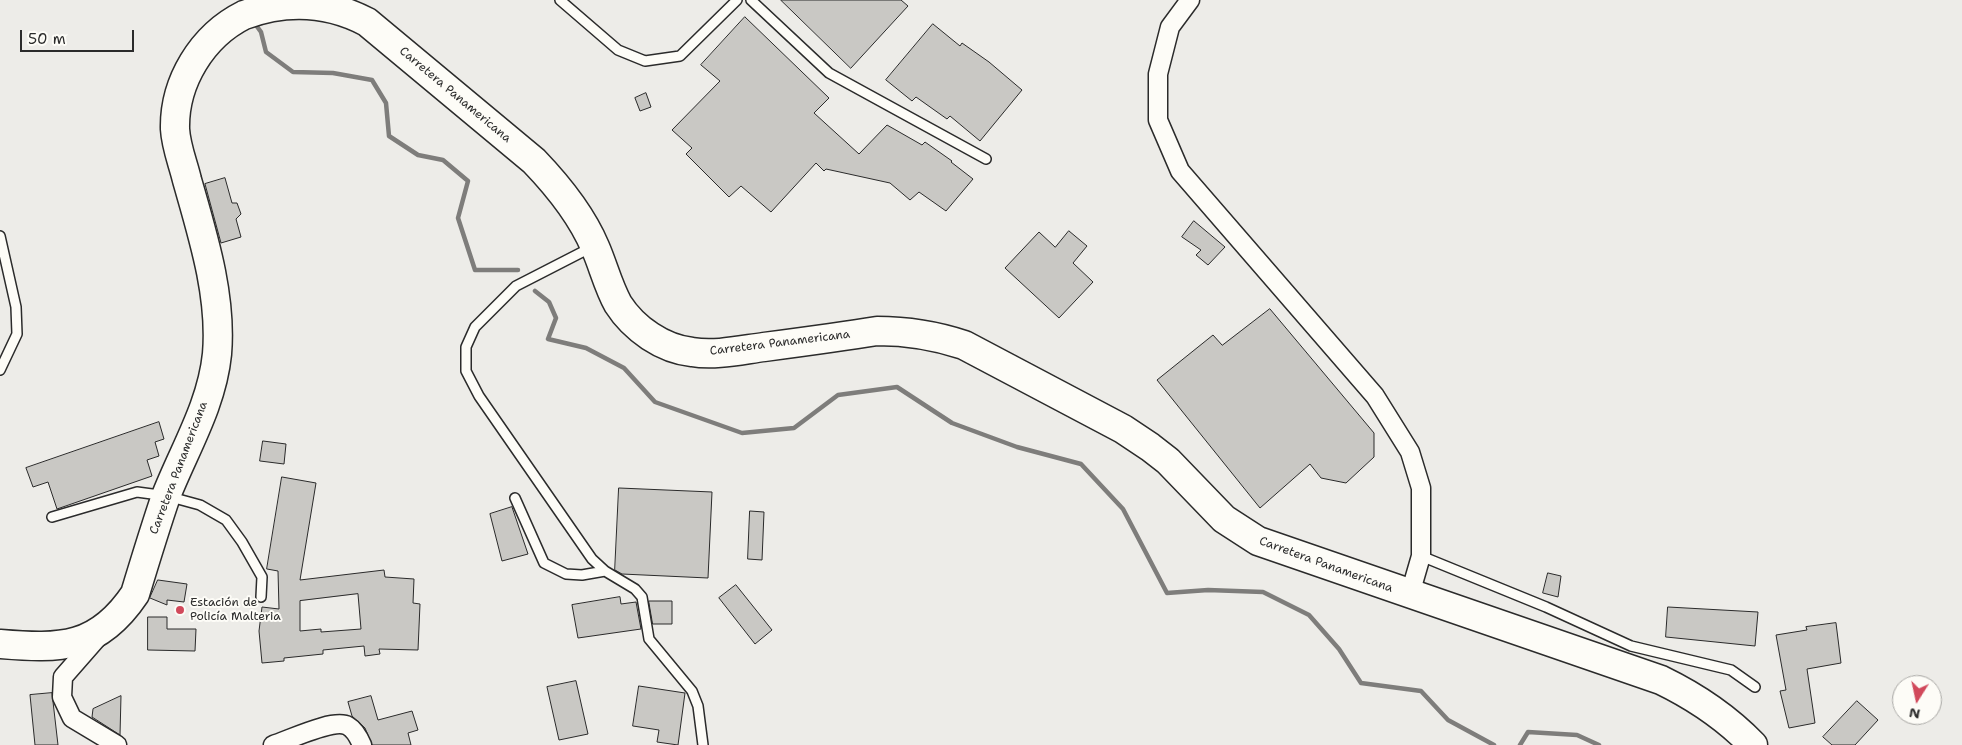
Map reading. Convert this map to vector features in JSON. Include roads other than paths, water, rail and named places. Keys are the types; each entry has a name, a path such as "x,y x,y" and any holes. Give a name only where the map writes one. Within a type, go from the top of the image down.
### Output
{"highway":[{"name":"Carretera Panamericana","path":"0,644 54,647 74,643 92,636 114,620 135,594 167,496 198,426 217,356 218,330 212,276 177,149 175,128 177,105 182,84 202,50 216,34 237,19 256,10 277,4 296,2 328,6 349,12 367,22 534,161 565,196 594,246 618,303 627,316 640,329 657,340 674,348 693,353 728,352 877,331 918,333 948,340 983,354 1130,433 1168,461 1224,519 1258,541 1660,680 1682,690 1718,713 1753,745"}],"street":[{"path":"1190,0 1170,27 1158,74 1158,120 1180,171 1375,396 1410,452 1420,488 1421,556 1410,594"},
{"path":"114,620 72,664 63,677 62,697 72,718 117,745"},
{"path":"273,745 332,724 347,726 357,734 362,745"}],"lane":[{"path":"560,0 618,50 645,61 680,56 737,0"},
{"path":"751,0 829,74 986,159"},
{"path":"0,236 16,307 17,334 0,370"},
{"path":"594,246 516,286 475,328 466,347 466,371 479,396 592,559 606,571 636,589 642,596 649,639 692,691 698,706 703,745"},
{"path":"52,518 137,492 167,496 200,504 226,520 242,542 262,577 261,597"},
{"path":"514,498 544,563 566,574 582,575 606,571"},
{"path":"1421,556 1546,607 1631,646 1731,670 1755,687"}],"waterway":[{"path":"253,21 261,32 266,52 293,72 333,73 372,80 386,103 389,136 418,155 443,160 468,181 458,218 475,270 518,270"},
{"path":"535,291 549,302 556,318 548,339 586,348 624,368 655,402 742,433 794,428 838,395 897,387 952,423 1017,447 1081,464 1123,509 1167,593 1208,590 1263,592 1309,615 1339,649 1361,683 1421,691 1448,720 1494,745"},
{"path":"1520,745 1528,732 1577,735 1599,745"}],"place":[{"name":"Estación de Policía Malteria","path":"180,610"}]}
